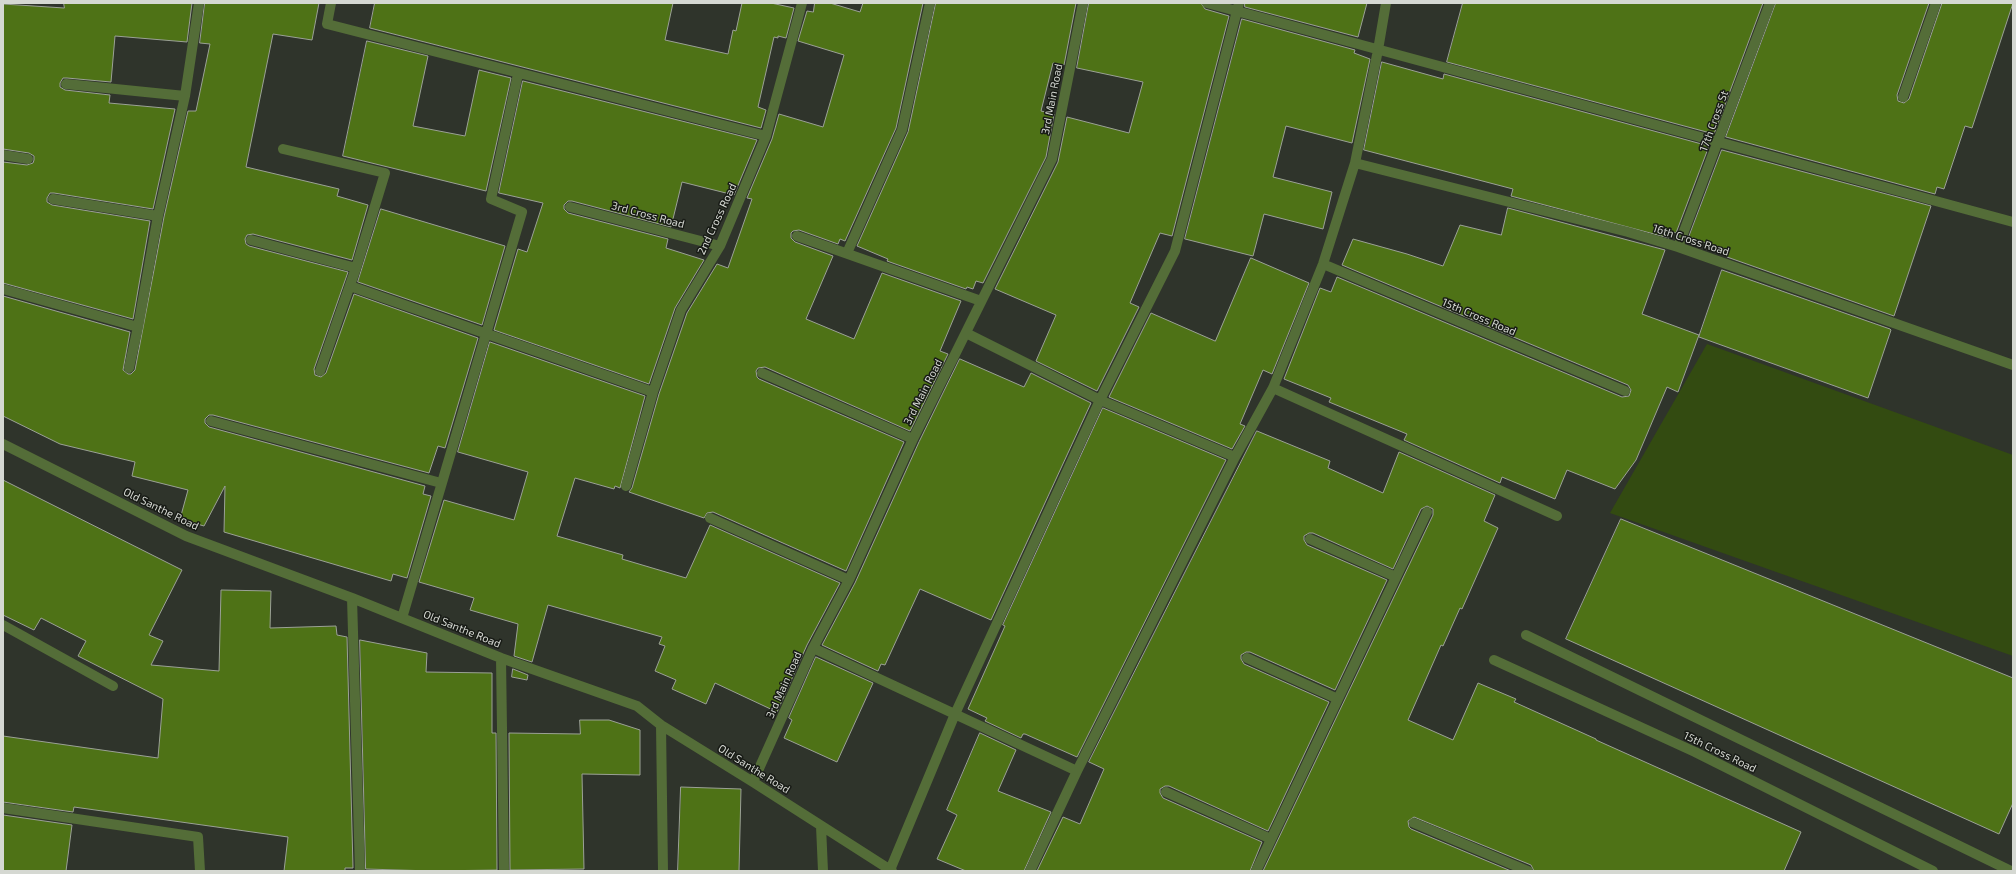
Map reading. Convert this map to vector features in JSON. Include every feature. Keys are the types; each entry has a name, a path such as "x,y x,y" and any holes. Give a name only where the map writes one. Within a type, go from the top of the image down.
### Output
{"street":[{"path":"129,368 158,216 185,96 199,3"},
{"path":"331,3 327,24 518,74 766,136"},
{"name":"2nd Cross Road","path":"626,486 653,392 681,310 720,246 766,136 802,3"},
{"path":"847,254 902,130 930,3"},
{"name":"3rd Main Road","path":"753,782 813,648 849,580 913,439 1052,159 1084,3"},
{"path":"1207,3 1239,7 1378,50 2013,222"},
{"path":"1030,871 1077,771 1235,457 1273,388 1323,264 1355,163 1386,3"},
{"name":"17th Cross St","path":"1678,247 1719,142 1770,3"},
{"path":"1903,97 1936,3"},
{"path":"891,871 955,714 1100,400 1175,251 1239,7"},
{"path":"402,618 522,212 491,199 518,74"},
{"path":"66,84 185,96"},
{"path":"283,148 385,173 356,268 320,371"},
{"path":"3,155 28,159"},
{"name":"16th Cross Road","path":"1355,163 1628,232 1678,247 2013,365"},
{"path":"53,199 158,216"},
{"name":"3rd Cross Road","path":"570,207 720,246"},
{"path":"797,236 981,301"},
{"path":"251,240 356,268"},
{"name":"15th Cross Road","path":"1323,264 1625,392"},
{"path":"350,286 653,392"},
{"path":"3,289 138,327"},
{"path":"966,333 1100,400 1235,457"},
{"path":"762,373 913,439"},
{"path":"1273,388 1557,516"},
{"path":"210,421 441,483"},
{"name":"Old Santhe Road","path":"3,444 186,536 352,598 501,658 637,706 660,725 753,782 891,871"},
{"path":"1256,871 1427,512"},
{"path":"710,518 849,580"},
{"path":"1310,539 1396,577"},
{"path":"352,598 360,871"},
{"path":"3,624 113,686"},
{"path":"1526,635 2011,871"},
{"path":"813,648 1077,771"},
{"path":"501,658 504,871"},
{"path":"1247,658 1338,699"},
{"name":"15th Cross Road","path":"1494,660 1695,752 1933,871"},
{"path":"660,725 663,871"},
{"path":"1166,792 1271,839"},
{"path":"3,808 198,837 200,871"},
{"path":"1414,823 1528,871"},
{"path":"821,826 822,871"}],"green space":[{"path":"1707,344 2013,455 2013,656 1610,513"}],"building":[{"path":"64,3 192,3 187,42 115,36 111,82 63,78 60,83 60,87 65,90 110,95 109,103 175,109 153,209 54,193 50,193 47,198 47,202 52,205 150,221 133,319 3,283 3,162 27,165 33,163 34,156 29,153 3,149 3,4 64,8"},
{"path":"205,3 319,3 312,40 273,34 246,167 339,189 337,196 368,205 352,260 253,234 247,235 245,239 246,244 249,246 348,272 314,369 315,375 321,377 326,373 354,294 478,338 445,448 438,446 429,473 213,415 209,415 205,419 205,423 209,427 425,486 423,494 431,496 407,578 393,574 391,581 224,532 225,486 204,526 180,519 188,490 132,476 135,462 60,444 3,416 3,296 130,332 123,370 128,374 131,374 135,370 164,217 188,111 196,111 210,44 200,43"},
{"path":"375,3 673,3 665,40 728,54 733,30 736,31 742,3 771,3 794,8 786,38 778,36 778,38 774,37 758,107 766,110 761,128 370,28"},
{"path":"815,3 830,3 860,12 863,3 923,3 896,128 845,241 840,239 838,244 799,230 791,233 791,238 795,242 833,256 806,319 854,339 882,273 961,301 940,351 948,354 910,431 765,367 758,368 756,371 759,379 904,442 846,571 713,512 707,513 704,518 629,492 632,488 659,394 687,313 717,264 728,268 752,199 747,198 772,139 779,114 823,127 844,55 798,41 807,11 813,12"},
{"path":"936,3 1076,3 1064,65 1053,63 1041,111 1054,114 1046,157 983,283 976,281 973,289 967,287 966,289 887,261 888,259 857,246 908,132"},
{"path":"1089,3 1201,3 1205,9 1229,16 1172,236 1160,233 1130,303 1139,307 1097,391 1036,361 1056,315 995,289 1058,162 1067,117 1129,133 1143,82 1077,68"},
{"path":"1245,3 1367,3 1358,37 1245,7"},
{"path":"1463,3 1763,3 1714,134 1447,62"},
{"path":"1776,3 1929,3 1897,95 1898,101 1904,103 1909,99 1942,3 2013,3 1972,128 1965,126 1944,189 1937,187 1935,194 1726,137"},
{"path":"1242,19 1355,50 1354,53 1370,59 1352,143 1286,126 1273,177 1332,192 1323,229 1264,214 1253,256 1185,239"},
{"path":"367,41 428,56 413,126 465,136 479,70 511,78 486,191 343,156"},
{"path":"1382,62 1443,79 1444,74 1709,146 1676,233 1671,231 1669,238 1511,196 1513,189 1364,150"},
{"path":"523,81 757,140 734,195 682,182 671,227 572,201 568,201 564,205 564,209 568,213 668,239 666,248 704,260 675,308 649,384 494,330 518,249 527,252 543,203 499,193"},
{"path":"1722,150 1931,206 1894,316 1727,257 1729,251 1689,237"},
{"path":"1508,208 1665,250 1642,314 1699,335 1678,392 1667,387 1636,460 1615,489 1567,470 1555,499 1502,477 1500,483 1404,440 1407,434 1329,402 1331,398 1284,379 1320,288 1331,292 1337,277 1622,397 1629,396 1631,390 1628,385 1342,265 1353,239 1443,266 1460,225 1501,235"},
{"path":"381,209 505,246 482,325 358,282"},
{"path":"1251,258 1309,283 1272,374 1263,370 1240,424 1245,426 1232,449 1109,397 1151,313 1215,341"},
{"path":"1722,270 1890,329 1891,330 1868,398 1699,337"},
{"path":"490,342 645,396 620,488 615,486 614,489 575,478 557,536 623,555 622,559 686,578 710,525 840,583 807,645 777,712 715,683 706,704 672,689 676,680 655,671 665,646 659,644 662,637 548,605 532,662 514,656 518,624 470,610 474,598 419,582 444,500 514,520 528,472 458,452"},
{"path":"960,359 1024,387 1031,373 1091,403 991,620 920,589 885,665 881,664 878,671 822,645 855,583 919,442"},
{"path":"1103,408 1226,460 1077,757 1025,734 1023,734 1021,738 985,721 987,718 968,709 1005,626 1003,625"},
{"path":"1257,431 1330,461 1328,468 1383,493 1399,452 1495,495 1484,521 1498,528 1462,609 1460,608 1443,646 1441,645 1408,720 1453,740 1478,683 1516,699 1514,702 1596,740 1801,832 1784,871 1534,871 1531,865 1414,817 1408,821 1411,829 1511,871 1263,871 1433,515 1433,509 1427,506 1421,509 1393,569 1313,533 1309,533 1304,536 1304,540 1307,545 1387,580 1335,690 1250,652 1246,652 1241,655 1241,659 1244,664 1329,702 1268,831 1169,786 1165,786 1160,789 1160,793 1163,798 1262,842 1250,871 1037,871 1063,817 1080,824 1104,769 1089,762"},
{"path":"3,480 182,570 149,635 163,641 151,665 219,671 221,590 271,591 270,628 336,626 337,635 347,637 353,868 345,868 345,871 284,871 288,837 74,807 73,812 3,802 3,736 158,758 163,699 78,656 86,641 41,618 34,630 3,615"},
{"path":"1621,519 2013,678 2013,803 1999,834 1566,639"},
{"path":"360,640 427,653 426,672 492,673 492,733 496,733 497,870 432,871 366,869"},
{"path":"816,657 873,683 837,762 784,738 792,720 789,718"},
{"path":"513,669 528,675 527,680 512,677"},
{"path":"580,720 609,720 640,730 640,775 582,774 584,869 510,870 509,733 580,734"},
{"path":"980,733 1016,750 998,791 1051,812 1024,871 966,871 937,859 957,815 947,810"},
{"path":"681,787 741,789 739,871 678,871"},
{"path":"3,815 72,825 66,871 3,871"}]}
